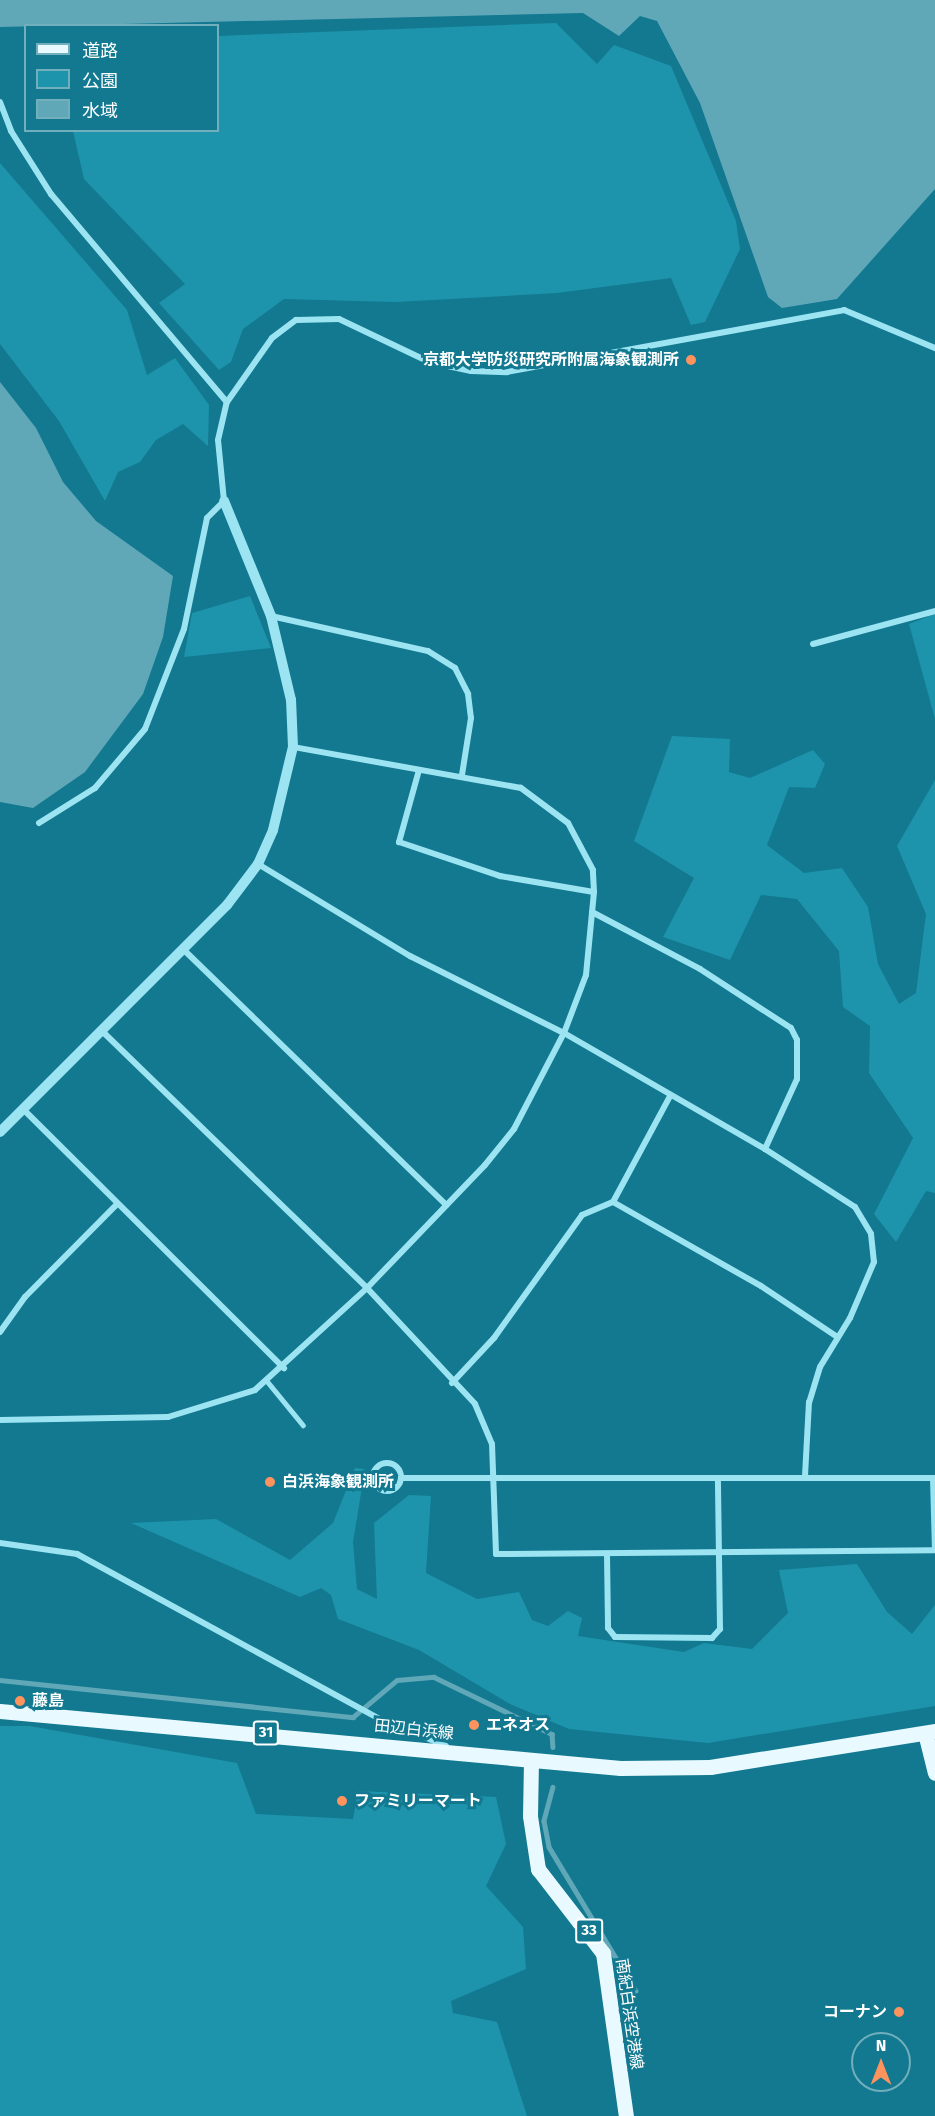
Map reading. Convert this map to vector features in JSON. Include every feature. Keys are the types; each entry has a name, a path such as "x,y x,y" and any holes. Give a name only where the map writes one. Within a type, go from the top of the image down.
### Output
{"main road":[{"name":"田辺白浜線","path":"0,1711 620,1768 710,1767 930,1732 935,1773"},
{"name":"南紀白浜空港線","path":"531,1760 530,1816 538,1869 603,1953 626,2116"}],"street":[{"path":"0,102 27,161 51,194 227,402"},
{"path":"0,1132 184,950 258,864 287,786 293,747 285,661 271,616 224,501 218,449 227,402 272,338 296,320 316,316 362,328 429,362 471,371 507,372 844,310 935,348"},
{"path":"39,823 95,788 145,729 184,629 207,518 224,501"},
{"path":"813,644 935,611"},
{"path":"271,616 428,651 455,668 468,694 471,718 462,775"},
{"path":"0,1420 168,1417 226,1403 267,1381 284,1368 367,1288 514,1129 564,1033 586,975 594,892 582,844 550,805 520,788 462,775 418,770 293,747"},
{"path":"418,770 399,842 500,876 594,892"},
{"path":"258,864 410,956 564,1033 765,1149 855,1207 871,1234 871,1275 836,1336 809,1402 805,1477"},
{"path":"592,912 700,969 791,1028 797,1040 797,1079 765,1149"},
{"path":"184,950 446,1205"},
{"path":"103,1032 367,1288 452,1383 475,1404 492,1444 495,1476 496,1554 719,1555 935,1550 934,1478 718,1479 495,1476 401,1478"},
{"path":"452,1383 494,1338 582,1215 613,1202 670,1096"},
{"path":"23,1109 116,1205 284,1368"},
{"path":"613,1202 761,1286 836,1336"},
{"path":"0,1332 25,1298 116,1205"},
{"path":"387,1463 399,1469 401,1478 395,1489 386,1491 378,1487 374,1474 387,1463"},
{"path":"607,1554 608,1628 615,1637 712,1638 720,1629 718,1479"},
{"path":"0,1543 77,1554 380,1719 461,1752"}],"lane":[{"path":"267,1381 303,1425"}],"green space":[{"path":"556,23 597,64 614,45 671,66 736,221 740,249 705,322 691,325 671,278 557,293 396,302 284,299 243,329 231,362 219,370 159,303 185,284 84,179 73,132 219,132 219,36"},
{"path":"0,163 127,310 147,375 175,358 209,405 208,446 183,424 156,440 140,462 118,472 105,501 59,421 0,344"},
{"path":"250,596 271,648 184,657 192,613"},
{"path":"935,614 935,719 909,624"},
{"path":"672,736 730,739 729,772 750,778 813,750 825,764 815,788 789,787 767,845 804,873 842,868 868,907 878,964 899,1004 916,993 926,914 897,846 935,780 935,1193 926,1191 896,1242 874,1214 913,1138 869,1073 870,1026 843,1007 839,951 797,899 761,895 730,960 663,937 694,878 634,841"},
{"path":"355,1468 365,1469 353,1542 357,1589 377,1599 374,1523 409,1495 431,1496 426,1573 477,1599 519,1592 532,1620 548,1626 568,1611 582,1618 578,1636 684,1652 704,1643 752,1649 788,1613 779,1570 857,1564 887,1612 912,1634 935,1605 935,1706 708,1743 569,1729 510,1704 419,1650 338,1619 331,1595 321,1588 300,1597 131,1523 216,1519 290,1560 333,1523"},
{"path":"0,1726 30,1726 237,1763 256,1814 353,1819 358,1791 496,1797 506,1844 486,1886 523,1927 526,1969 451,2001 453,2013 497,2022 527,2116 0,2116"}],"water":[{"path":"0,0 935,0 935,189 837,299 782,308 768,297 700,103 657,21 640,16 619,36 583,13 125,24 24,24 24,26 0,27"},
{"path":"0,382 36,428 63,482 96,521 173,576 163,637 143,694 85,772 33,808 0,802"}],"waterway":[{"path":"0,1680 353,1717 397,1680 434,1677 552,1734 553,1747"},
{"path":"553,1787 544,1821 549,1847 636,1991"}],"place":[{"name":"京都大学防災研究所附属海象観測所","path":"691,360"},
{"name":"白浜海象観測所","path":"270,1482"},
{"name":"藤島","path":"20,1701"},
{"name":"エネオス","path":"474,1725"},
{"name":"ファミリーマート","path":"342,1801"},
{"name":"コーナン","path":"899,2012"}]}
